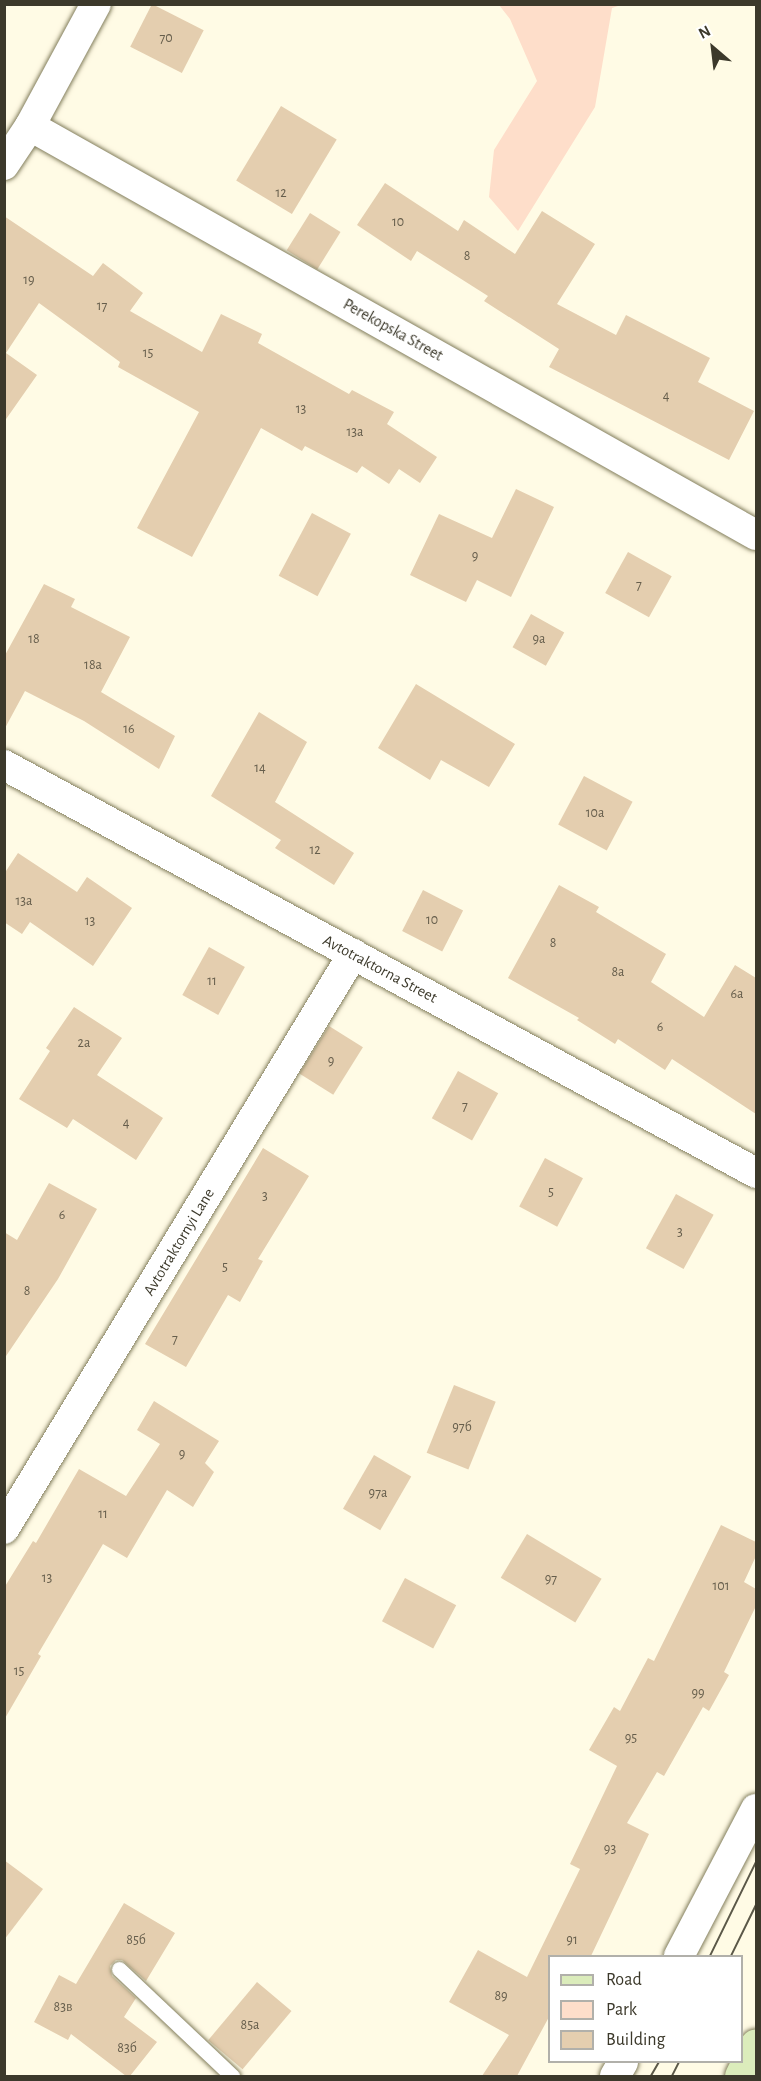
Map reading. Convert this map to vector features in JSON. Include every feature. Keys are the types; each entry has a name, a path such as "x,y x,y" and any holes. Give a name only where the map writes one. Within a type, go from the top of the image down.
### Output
{"main road":[{"path":"741,2076 756,2045"}],"street":[{"path":"4,165 30,126 96,4"},
{"name":"Perekopska Street","path":"30,126 756,535"},
{"name":"Avtotraktorna Street","path":"4,765 756,1173"},
{"name":"Avtotraktornyi Lane","path":"4,1529 353,954"},
{"path":"680,1955 756,1809"}],"lane":[{"path":"119,1969 232,2076"}],"green space":[{"path":"499,5 621,5 612,8 595,107 518,231 489,197 494,150 537,81 510,19"}],"building":[{"path":"152,4 204,30 182,73 130,47"},
{"path":"281,106 337,139 292,214 236,181"},
{"path":"385,183 458,231 464,220 515,254 542,211 595,244 557,304 616,335 626,315 710,358 698,382 754,411 729,460 549,367 559,349 484,301 488,296 417,251 411,261 357,225"},
{"path":"310,213 341,232 317,269 287,250"},
{"path":"4,216 93,276 103,263 143,293 130,311 202,352 221,314 262,334 258,343 349,394 352,390 394,412 387,424 437,457 420,483 399,469 389,484 362,466 357,473 305,446 302,451 261,428 192,557 137,528 199,412 118,367 120,362 39,303 6,353 37,375 4,422"},
{"path":"516,489 554,507 511,597 477,580 466,602 410,575 439,514 492,538"},
{"path":"312,513 351,534 318,596 279,576"},
{"path":"628,552 672,576 649,617 605,593"},
{"path":"44,584 75,599 71,607 130,637 101,692 175,736 159,769 84,721 25,691 4,730 4,657"},
{"path":"531,614 564,632 546,666 513,647"},
{"path":"416,684 515,744 489,787 441,760 430,780 378,748"},
{"path":"259,712 307,742 275,802 354,853 334,885 275,848 281,840 211,796"},
{"path":"584,776 633,802 607,850 558,825"},
{"path":"18,853 77,892 87,877 132,908 93,966 30,922 22,934 4,922 4,874"},
{"path":"559,885 599,907 596,912 666,954 651,982 704,1017 735,965 756,978 756,1114 672,1059 665,1070 618,1039 615,1044 577,1020 579,1018 508,978"},
{"path":"423,890 463,910 442,951 402,931"},
{"path":"209,947 245,967 218,1015 182,995"},
{"path":"74,1007 122,1038 97,1075 163,1118 136,1160 73,1119 67,1128 19,1099 50,1051 46,1048"},
{"path":"329,1026 363,1047 333,1095 299,1073"},
{"path":"458,1071 498,1093 472,1141 432,1118"},
{"path":"263,1148 309,1176 258,1259 263,1261 240,1302 228,1295 186,1367 145,1344"},
{"path":"545,1158 583,1178 557,1227 519,1207"},
{"path":"49,1183 97,1209 58,1279 4,1359 4,1232 17,1240"},
{"path":"676,1194 714,1215 684,1269 646,1248"},
{"path":"454,1385 496,1402 468,1470 427,1453"},
{"path":"154,1401 219,1441 205,1463 214,1472 193,1507 167,1490 127,1558 103,1544 38,1654 41,1656 4,1720 4,1588 33,1541 36,1543 79,1469 126,1496 160,1444 137,1430"},
{"path":"374,1455 411,1476 380,1530 343,1509"},
{"path":"721,1525 756,1542 756,1556 744,1582 756,1589 756,1606 724,1672 729,1675 709,1711 703,1707 664,1776 657,1772 627,1823 649,1834 591,1955 548,1955 548,2019 517,2076 482,2076 509,2035 449,2002 478,1950 527,1977 580,1869 570,1864 617,1766 589,1750 614,1707 620,1711 648,1658 654,1661"},
{"path":"527,1534 602,1579 575,1623 501,1578"},
{"path":"405,1578 456,1605 433,1648 382,1621"},
{"path":"4,1860 43,1889 4,1940"},
{"path":"124,1903 175,1933 146,1981 122,1960 116,1960 110,1966 112,1976 136,1998 124,2017 157,2042 130,2076 126,2076 71,2034 68,2040 34,2022 59,1975 76,1984"},
{"path":"257,1982 291,2011 243,2069 208,2040"}],"tram line":[{"path":"710,1955 756,1862"},
{"path":"731,1955 756,1905"},
{"path":"651,2076 658,2063"},
{"path":"672,2076 678,2063"}]}
